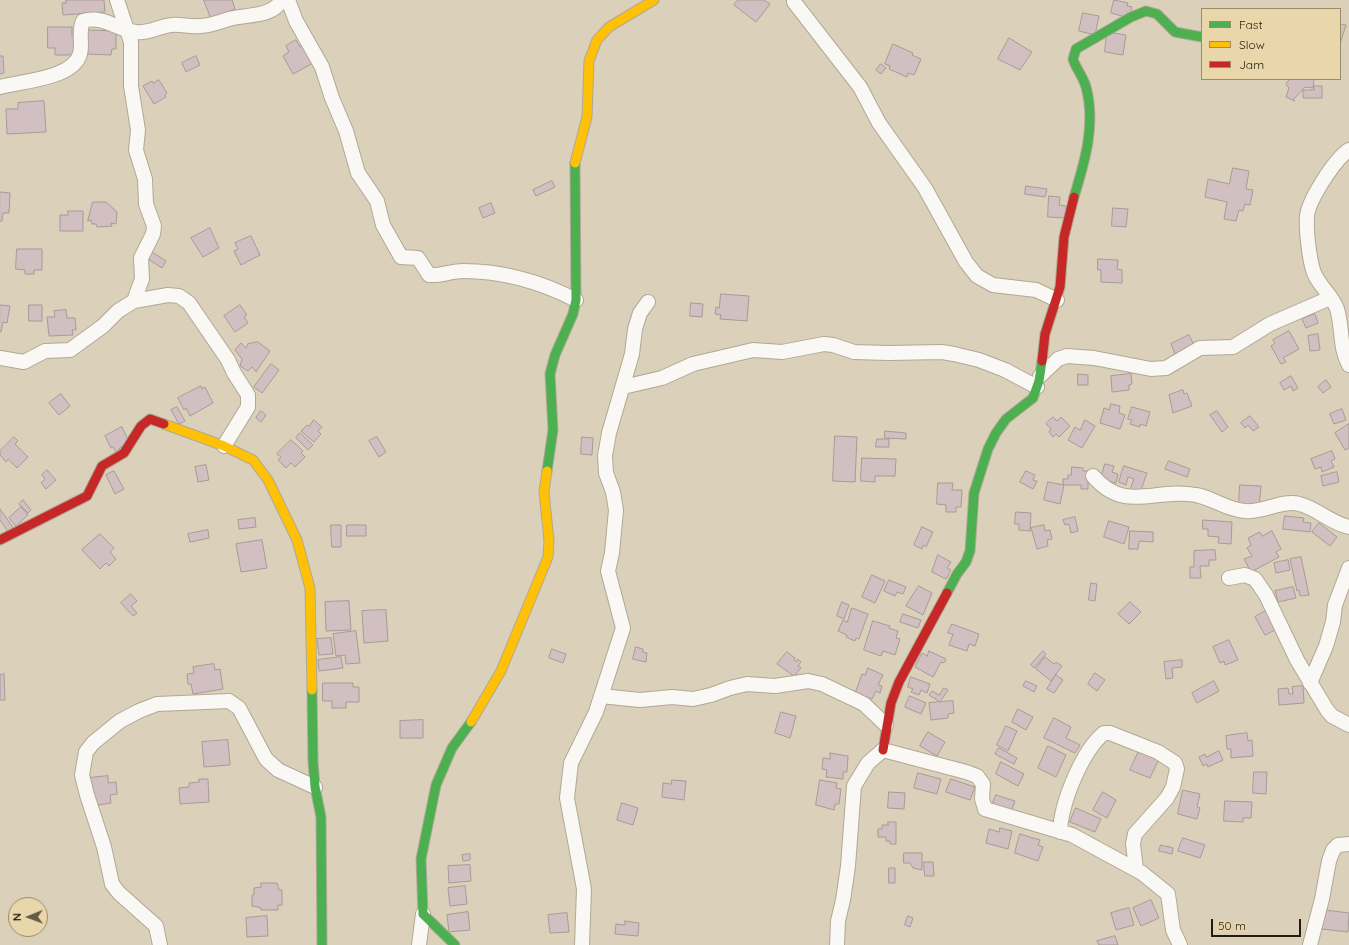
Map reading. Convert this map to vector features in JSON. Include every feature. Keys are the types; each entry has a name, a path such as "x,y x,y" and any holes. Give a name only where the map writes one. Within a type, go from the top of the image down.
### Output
{"street":[{"path":"117,0 131,42 131,86 138,130 137,156 145,178 146,204 154,226 153,234 141,258 142,279 134,301"},
{"path":"0,87 58,74 72,65 80,54 81,26 83,21 96,19 104,20 126,30 140,33 172,25 210,25 229,19 260,14 276,7 282,0"},
{"path":"288,0 296,21 322,67 332,98 346,131 358,173 377,201 383,225 401,257 418,258 429,275 460,271 491,274 525,280 553,288 576,300"},
{"path":"418,945 423,914 421,859 436,785 452,748 466,730 507,660 548,557 549,541 544,492 553,430 550,374 555,355 573,314 576,300 574,166 587,117 589,62 597,40 608,27 654,0"},
{"path":"794,2 860,87 879,123 925,188 966,262 977,276 993,285 1036,290 1057,300"},
{"path":"1039,382 1045,334 1060,287 1065,229 1077,193 1089,138 1090,113 1088,92 1083,77 1074,63 1074,51 1079,46 1096,39 1109,29 1139,12 1149,10 1154,12 1162,19 1172,31 1184,35 1201,37"},
{"path":"1349,150 1342,155 1328,171 1310,205 1307,215 1313,270 1318,282 1337,310 1344,356 1349,365"},
{"path":"0,358 24,362 45,351 70,350 103,326 118,311 134,301 168,295 179,296 185,299 228,360 234,373 248,395 248,407 224,446"},
{"path":"837,945 838,921 844,900 848,866 854,786 868,763 883,750 886,725 891,703 899,682 957,574 967,562 972,544 972,504 976,483 992,441 1007,417 1030,402 1039,382 1058,359 1067,356 1094,358 1143,368 1166,368 1200,348 1233,347 1270,324 1330,298"},
{"path":"582,945 584,889 567,798 571,763 596,712 623,628 608,571 612,553 616,510 613,492 606,473 605,456 609,433 623,387 640,313 648,302"},
{"path":"623,387 662,378 693,364 753,350 782,352 824,344 833,345 854,352 942,352 954,354 979,360 1039,382"},
{"path":"0,540 7,538 87,496 102,466 124,453 146,421 150,419 224,446 253,460 264,472 297,540 307,572 310,588 315,788 321,817 322,945"},
{"path":"1094,476 1101,486 1116,495 1129,498 1173,493 1197,495 1231,509 1246,512 1298,503 1330,521 1349,527"},
{"path":"1310,683 1326,646 1333,622 1335,605 1349,568"},
{"path":"1229,578 1245,575 1255,579 1266,595 1310,683 1332,716 1349,724"},
{"path":"601,696 640,700 672,697 693,698 711,695 747,684 775,686 808,681 822,684 864,704 886,725"},
{"path":"160,945 156,926 119,893 112,884 104,847 82,775 86,752 93,743 120,721 157,704 229,701 239,708 266,759 278,770 315,788"},
{"path":"1060,832 1060,817 1077,771 1097,739 1104,733 1110,733 1142,747 1158,752 1175,763 1177,769 1176,778 1167,798 1135,834 1133,844 1136,869"},
{"path":"883,750 942,764 977,776 983,784 982,799 985,809 1072,835 1136,869 1154,881 1168,894 1173,930 1180,945"},
{"path":"1310,945 1322,898 1329,861 1333,850 1338,845 1349,844"},
{"path":"423,914 455,945"}],"building":[{"path":"66,0 104,0 105,12 63,15 62,3 66,3"},
{"path":"204,0 232,0 235,9 211,18"},
{"path":"738,0 764,0 770,4 756,22 734,5"},
{"path":"1114,0 1128,3 1127,6 1132,7 1129,18 1111,13"},
{"path":"1083,13 1099,16 1095,35 1079,31"},
{"path":"1341,24 1346,25 1341,41"},
{"path":"48,27 72,27 72,36 76,36 76,55 55,55 55,48 48,48"},
{"path":"87,30 116,31 116,49 112,49 111,55 86,54"},
{"path":"1107,32 1126,35 1123,55 1105,52"},
{"path":"1009,38 1032,52 1020,70 998,59"},
{"path":"296,40 300,47 305,45 315,62 293,74 283,56 289,52 286,46"},
{"path":"893,44 913,53 912,55 921,59 914,75 908,73 907,77 889,69 890,66 885,64"},
{"path":"0,56 3,56 4,73 0,74"},
{"path":"196,56 200,65 186,72 182,63"},
{"path":"881,64 886,68 881,74 876,70"},
{"path":"159,80 167,93 165,95 166,97 154,104 143,86 152,81 153,83"},
{"path":"1289,80 1314,80 1313,88 1305,87 1293,100 1295,101 1286,97 1289,88 1286,85"},
{"path":"1314,86 1322,86 1322,98 1303,98 1303,90 1314,90"},
{"path":"44,101 46,132 7,134 6,109 18,109 18,103"},
{"path":"1233,168 1249,171 1246,189 1253,190 1250,205 1245,204 1243,211 1239,210 1236,221 1224,219 1227,202 1205,197 1208,179 1229,184"},
{"path":"552,181 555,187 536,196 533,190"},
{"path":"1026,186 1047,189 1045,197 1025,194"},
{"path":"0,192 10,193 9,213 3,213 2,221 0,221"},
{"path":"1049,196 1060,197 1059,205 1066,206 1065,218 1048,217"},
{"path":"93,202 106,202 117,212 116,224 111,223 112,226 97,227 96,224 92,224 91,220 88,221"},
{"path":"491,203 495,213 483,218 479,208"},
{"path":"1113,208 1128,209 1126,227 1112,226"},
{"path":"68,211 83,211 83,231 60,231 60,215 68,215"},
{"path":"210,228 219,248 203,257 191,238"},
{"path":"251,236 260,255 241,265 234,251 238,249 235,243"},
{"path":"17,249 42,249 42,270 34,270 34,274 25,274 25,270 16,269"},
{"path":"152,252 166,261 162,268 148,259"},
{"path":"1098,259 1118,260 1117,269 1122,270 1122,283 1101,282 1101,270 1098,270"},
{"path":"721,294 749,296 747,321 720,319 721,315 715,314 716,307 719,308"},
{"path":"691,303 703,304 702,317 690,316"},
{"path":"0,305 10,306 7,323 3,322 1,332 0,332"},
{"path":"29,305 42,305 42,321 29,321"},
{"path":"240,305 247,315 244,317 248,323 235,332 224,316"},
{"path":"66,310 67,318 75,318 76,330 72,330 73,335 49,336 47,317 55,317 54,311"},
{"path":"1315,314 1318,323 1306,328 1302,319"},
{"path":"1289,331 1299,349 1283,358 1286,362 1281,364 1271,346 1275,343 1273,340"},
{"path":"1318,334 1320,350 1310,351 1308,336"},
{"path":"1189,335 1194,345 1175,354 1171,344"},
{"path":"258,342 270,351 256,372 252,367 248,371 240,366 242,359 235,350 241,343 246,348 248,344"},
{"path":"271,364 279,370 262,393 254,387"},
{"path":"1078,374 1088,375 1088,385 1078,385"},
{"path":"1131,374 1132,384 1129,385 1129,390 1112,392 1111,376"},
{"path":"1291,376 1298,388 1293,391 1291,386 1284,390 1280,383"},
{"path":"1326,380 1331,387 1323,393 1318,387"},
{"path":"201,386 202,389 205,387 213,403 190,416 186,408 184,410 178,398"},
{"path":"1183,390 1184,394 1187,393 1192,406 1173,413 1169,395"},
{"path":"61,394 70,406 59,415 49,403"},
{"path":"1111,404 1120,406 1119,413 1125,415 1120,429 1100,423 1104,408 1109,410"},
{"path":"177,407 185,421 179,424 171,410"},
{"path":"1132,407 1150,412 1146,426 1140,424 1140,427 1130,424 1132,420 1128,419"},
{"path":"1342,409 1346,420 1334,424 1330,414"},
{"path":"261,411 266,415 261,422 256,418"},
{"path":"1217,411 1228,427 1222,432 1210,415"},
{"path":"1250,416 1259,427 1253,431 1248,425 1245,428 1241,423"},
{"path":"1053,417 1057,421 1061,417 1070,426 1059,437 1056,434 1053,437 1049,432 1051,429 1046,424"},
{"path":"314,420 322,427 318,431 321,434 314,442 301,431 307,425 309,426"},
{"path":"1085,420 1095,426 1082,448 1068,440 1075,427 1080,430"},
{"path":"1349,424 1349,448 1345,450 1335,433"},
{"path":"122,427 128,440 116,452 113,447 111,448 105,436"},
{"path":"885,431 906,433 906,439 885,438"},
{"path":"300,433 313,445 308,450 296,438"},
{"path":"835,436 857,437 855,482 833,481"},
{"path":"14,437 18,441 15,444 28,457 17,468 8,459 6,462 0,455 0,451"},
{"path":"377,437 386,452 379,457 369,441"},
{"path":"582,437 593,438 592,455 581,454"},
{"path":"877,439 889,439 889,447 876,447"},
{"path":"291,440 303,451 301,453 305,457 295,467 291,463 286,468 278,460 281,457 277,454"},
{"path":"1332,451 1335,459 1331,461 1334,467 1322,472 1321,467 1315,469 1311,459"},
{"path":"862,458 896,459 895,476 875,476 875,482 861,481"},
{"path":"1169,461 1190,469 1187,477 1165,469"},
{"path":"1105,464 1114,466 1112,472 1118,474 1116,483 1101,479"},
{"path":"206,465 209,480 198,482 195,467"},
{"path":"1124,466 1147,473 1140,493 1130,490 1134,479 1128,477 1126,485 1119,482"},
{"path":"1072,467 1083,468 1083,471 1088,471 1088,489 1081,489 1081,485 1063,485 1063,479 1068,479 1068,475 1071,475"},
{"path":"47,470 56,480 46,489 41,483 45,479 42,475"},
{"path":"114,471 124,489 115,494 106,475"},
{"path":"1026,471 1035,475 1033,480 1037,481 1033,489 1020,482"},
{"path":"1337,472 1339,482 1323,486 1321,476"},
{"path":"1048,482 1064,485 1060,504 1044,500"},
{"path":"938,483 953,483 952,490 962,490 961,507 956,507 956,512 946,512 946,505 937,504"},
{"path":"1240,485 1261,486 1259,507 1239,505"},
{"path":"23,500 31,510 28,513 19,504"},
{"path":"21,507 28,515 16,526 9,518"},
{"path":"0,509 14,529 9,533 0,520"},
{"path":"1016,512 1031,513 1030,531 1019,530 1019,524 1015,524"},
{"path":"1285,516 1304,518 1303,522 1311,523 1310,532 1283,529"},
{"path":"1075,517 1078,531 1071,533 1069,524 1065,525 1063,520"},
{"path":"255,518 256,527 239,529 238,520"},
{"path":"1203,520 1232,522 1231,544 1218,543 1219,537 1208,536 1208,529 1203,529"},
{"path":"1109,521 1129,527 1124,544 1104,537"},
{"path":"1319,523 1337,537 1330,546 1312,532"},
{"path":"331,525 341,525 341,547 332,547"},
{"path":"347,525 366,525 366,536 347,536"},
{"path":"1044,525 1045,531 1050,530 1052,539 1047,540 1048,546 1037,549 1031,528"},
{"path":"922,527 933,532 926,547 923,545 922,549 914,545"},
{"path":"208,530 209,538 190,542 188,534"},
{"path":"1130,531 1153,532 1153,542 1139,541 1138,549 1129,549"},
{"path":"1272,531 1281,549 1276,552 1279,557 1251,572 1244,559 1252,556 1247,548 1251,545 1248,538 1260,532 1262,536"},
{"path":"100,534 114,548 110,552 116,559 109,566 106,563 100,569 82,550"},
{"path":"262,540 267,568 241,572 236,544"},
{"path":"1215,550 1216,560 1209,560 1209,566 1200,566 1201,578 1190,578 1190,567 1194,567 1194,551"},
{"path":"938,555 951,562 947,568 951,570 946,579 932,572"},
{"path":"1301,557 1309,595 1300,596 1299,590 1297,591 1290,559"},
{"path":"1288,560 1290,570 1276,573 1274,563"},
{"path":"872,575 885,581 875,603 862,597"},
{"path":"889,580 906,587 903,594 897,592 895,596 884,591"},
{"path":"1091,583 1097,584 1095,601 1089,600"},
{"path":"919,586 932,593 923,615 906,606"},
{"path":"1293,587 1296,598 1278,602 1275,591"},
{"path":"131,594 137,601 131,606 137,613 133,616 121,603"},
{"path":"349,601 351,630 326,631 325,602"},
{"path":"842,602 849,605 844,619 837,616"},
{"path":"1130,602 1141,612 1129,624 1118,614"},
{"path":"852,608 868,614 859,639 856,638 855,641 838,631 843,620 847,622"},
{"path":"1269,609 1279,628 1265,635 1255,617"},
{"path":"386,610 388,641 364,643 362,611"},
{"path":"903,614 921,620 918,628 900,622"},
{"path":"873,621 890,626 889,628 898,631 896,638 900,639 895,655 883,651 881,656 864,650"},
{"path":"952,624 979,634 975,646 969,644 967,651 949,645 953,634 948,633"},
{"path":"356,631 360,663 346,664 345,655 336,656 333,634"},
{"path":"331,638 333,654 319,655 317,639"},
{"path":"1229,640 1238,660 1225,665 1224,661 1220,663 1213,647"},
{"path":"636,647 643,649 643,652 647,653 646,662 633,659"},
{"path":"552,649 566,654 563,663 549,658"},
{"path":"929,651 946,659 944,663 941,662 933,677 915,667 922,653 927,656"},
{"path":"1043,651 1046,654 1034,668 1031,665"},
{"path":"787,652 795,658 794,660 796,662 798,659 801,662 798,666 801,668 794,676 777,664"},
{"path":"341,657 343,668 319,671 318,660"},
{"path":"1045,657 1054,664 1056,662 1062,666 1051,681 1036,669"},
{"path":"1182,660 1182,667 1172,668 1173,678 1166,679 1164,662"},
{"path":"214,664 215,670 220,669 223,689 193,694 191,684 188,684 187,674 194,673 193,667"},
{"path":"868,668 883,675 878,685 882,686 880,693 876,691 872,699 867,697 866,701 854,696 862,674 865,675"},
{"path":"1095,673 1105,680 1097,691 1088,684"},
{"path":"4,674 5,700 0,700 0,675"},
{"path":"1056,675 1063,680 1054,693 1047,689"},
{"path":"911,677 930,684 927,693 921,690 919,695 911,692 913,689 908,687"},
{"path":"1026,681 1037,686 1034,692 1023,686"},
{"path":"1214,681 1219,691 1197,703 1192,693"},
{"path":"323,683 353,683 353,687 359,687 359,702 346,702 346,708 332,708 332,701 323,701"},
{"path":"1303,686 1304,703 1279,705 1278,689 1288,688 1289,694 1293,694 1292,687"},
{"path":"944,688 948,690 940,702 929,695 932,691 939,695"},
{"path":"910,696 926,703 921,714 905,707"},
{"path":"953,701 954,713 948,714 948,718 931,720 929,703"},
{"path":"1018,709 1033,717 1026,730 1012,722"},
{"path":"781,712 796,716 790,738 775,733"},
{"path":"1054,718 1071,727 1066,738 1080,745 1075,753 1044,738"},
{"path":"423,720 423,738 400,738 400,721"},
{"path":"1006,726 1017,731 1008,751 997,745"},
{"path":"928,732 945,742 937,756 920,746"},
{"path":"1247,733 1248,741 1252,740 1253,756 1231,758 1231,749 1227,749 1226,736"},
{"path":"228,740 230,765 204,767 202,742"},
{"path":"1048,746 1066,755 1056,777 1038,768"},
{"path":"999,748 1017,758 1014,764 995,754"},
{"path":"1139,751 1159,759 1150,778 1130,770"},
{"path":"1219,751 1223,760 1208,767 1207,764 1203,766 1199,757 1205,754 1206,757"},
{"path":"830,753 848,756 847,772 843,772 843,779 826,777 827,770 822,769 823,758 830,759"},
{"path":"1001,762 1024,774 1018,786 996,774"},
{"path":"1254,772 1267,772 1266,794 1253,793"},
{"path":"918,773 941,779 937,794 914,788"},
{"path":"108,776 108,783 116,782 117,794 110,795 111,803 92,806 89,778"},
{"path":"199,779 208,779 209,802 180,804 179,788 189,787 189,783 199,782"},
{"path":"951,779 975,787 970,800 946,792"},
{"path":"672,780 686,781 684,800 662,797 663,783 671,784"},
{"path":"820,780 837,783 836,788 841,789 839,804 835,804 834,810 816,805"},
{"path":"1183,790 1200,794 1197,807 1200,808 1197,819 1178,814"},
{"path":"889,792 905,793 904,809 888,808"},
{"path":"1103,792 1116,800 1107,818 1093,810"},
{"path":"996,795 1015,801 1011,812 992,806"},
{"path":"1225,801 1252,802 1251,818 1243,818 1243,822 1224,821"},
{"path":"622,803 638,808 633,825 617,820"},
{"path":"1076,808 1101,819 1095,832 1070,822"},
{"path":"888,822 896,822 896,844 890,844 890,841 886,841 886,837 878,837 878,829 882,829 882,825 888,825"},
{"path":"1000,828 1012,831 1008,849 986,843 989,829 999,832"},
{"path":"1020,834 1040,840 1038,845 1043,847 1038,861 1015,853"},
{"path":"1183,838 1205,845 1200,858 1178,851"},
{"path":"1161,845 1173,848 1172,854 1159,851"},
{"path":"904,853 922,853 922,870 913,868 910,863 904,863"},
{"path":"470,854 470,860 463,861 462,855"},
{"path":"924,862 933,862 934,876 925,876"},
{"path":"470,865 471,881 449,883 448,866"},
{"path":"889,868 895,868 895,883 889,883"},
{"path":"261,883 277,883 279,890 282,890 282,905 278,905 278,910 261,910 261,908 252,906 252,895 254,895 254,888 261,887"},
{"path":"465,886 467,904 450,906 448,888"},
{"path":"1151,900 1159,918 1141,926 1133,908"},
{"path":"1129,908 1134,925 1116,930 1111,913"},
{"path":"1325,910 1349,913 1348,932 1322,929"},
{"path":"468,912 470,930 449,932 447,915"},
{"path":"567,913 569,932 550,933 548,915"},
{"path":"267,916 268,936 247,937 246,918"},
{"path":"908,916 913,918 910,927 905,925"},
{"path":"625,921 639,923 638,936 615,934 616,924 625,925"},
{"path":"1115,936 1118,945 1099,945 1097,941"}],"traffic: fast":[{"path":"1074,197 1088,142 1090,115 1086,87 1073,59 1076,49 1131,17 1146,11 1157,14 1175,32 1201,37"},
{"path":"547,471 553,430 550,374 555,355 573,314 576,300 575,163"},
{"path":"947,593 957,574 966,562 970,551 974,493 988,449 996,433 1006,419 1033,398 1039,381 1042,361"},
{"path":"312,690 313,761 315,787 321,817 322,945"},
{"path":"455,945 423,914 421,859 436,785 452,748 471,722"}],"traffic: slow":[{"path":"575,163 587,117 589,61 597,40 609,27 654,0"},
{"path":"164,424 224,446 253,460 268,480 297,540 310,588 312,690"},
{"path":"471,722 501,671 548,557 549,541 544,492 547,471"}],"traffic: jam":[{"path":"1042,361 1045,334 1060,287 1064,237 1074,197"},
{"path":"0,540 87,496 102,466 124,453 141,426 150,419 164,424"},
{"path":"883,750 891,703 899,682 947,593"}]}
